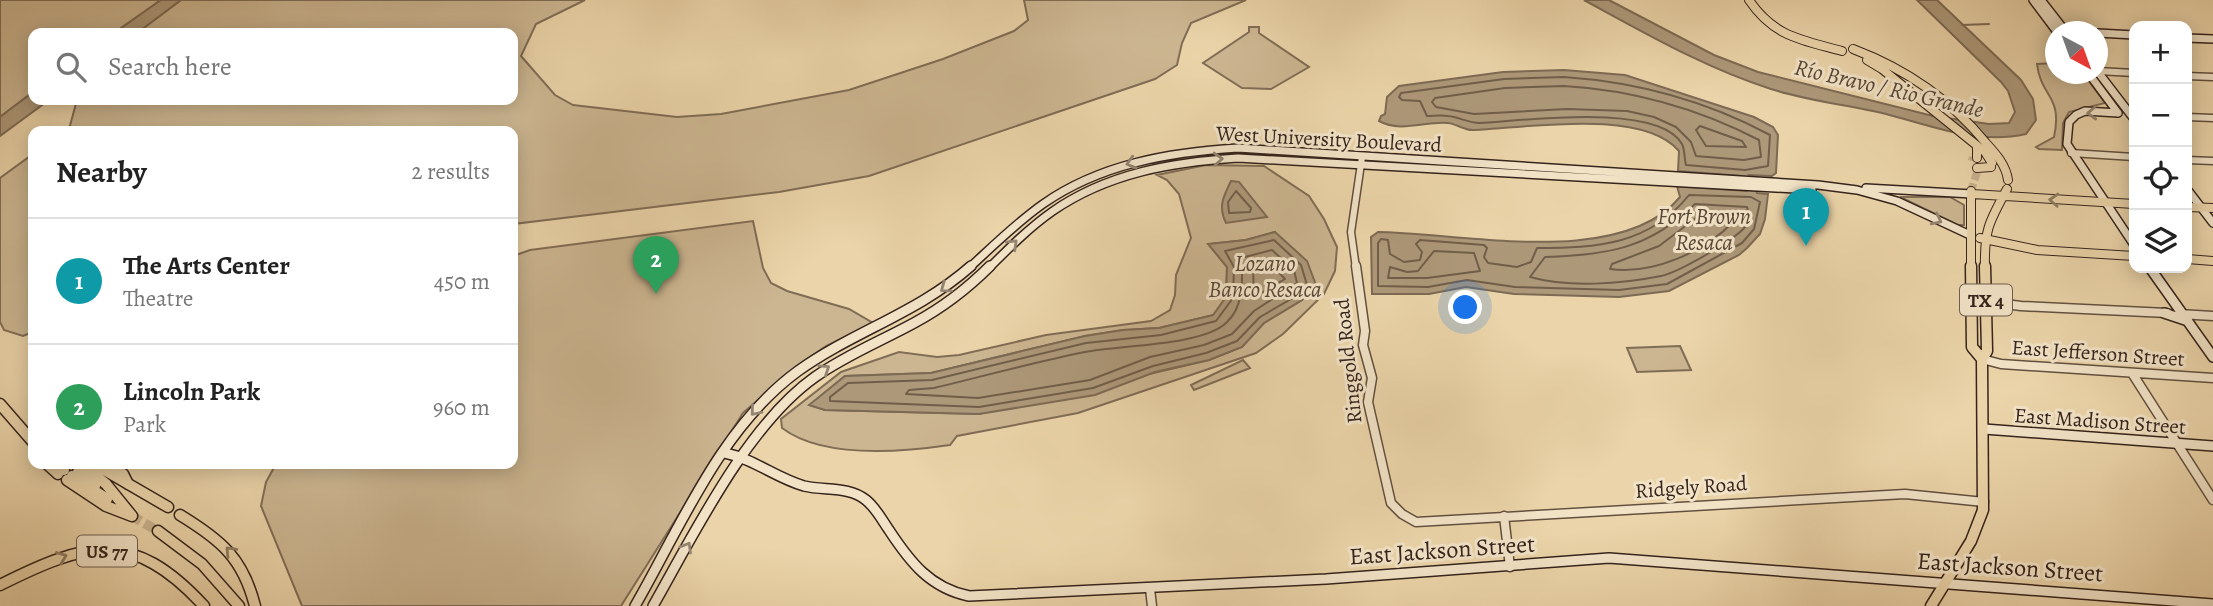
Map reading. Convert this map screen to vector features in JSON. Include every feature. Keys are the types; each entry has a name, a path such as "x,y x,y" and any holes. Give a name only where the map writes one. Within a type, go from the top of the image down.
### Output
{"main road":[{"path":"1749,0 1759,17 1774,30 1796,40 1843,48 1784,28 1764,15 1755,0"},
{"path":"2033,0 2049,21"},
{"path":"2041,0 2057,21"},
{"path":"2108,34 2129,35"},
{"path":"2192,38 2212,39"},
{"path":"1977,148 1981,163 1989,156 1874,63 1853,51 1908,75 1964,117 1994,151 2007,171 2007,189"},
{"path":"2096,84 2118,113"},
{"path":"2108,84 2129,110"},
{"path":"2118,113 2085,111 2076,115 2069,122 2067,144 2129,238"},
{"name":"West University Boulevard","path":"635,606 725,453 751,416 783,383 816,358 924,303 951,284 1022,219 1048,200 1111,169 1150,158 1211,149 1278,150 1362,160"},
{"name":"West University Boulevard","path":"653,606 760,429 790,397 819,372 938,310 967,288 1040,220 1081,194 1116,179 1158,167 1215,159 1362,160 1757,183 1819,190 1833,188 1971,192"},
{"path":"1971,192 2007,189 2129,204"},
{"name":"TX 4","path":"1931,606 1976,528 1984,502 1982,359 1987,351 1984,240 1994,211 2007,189"},
{"name":"West University Boulevard","path":"1857,190 1897,201 1970,235"},
{"path":"1897,201 1893,195 1898,191"},
{"name":"TX 4","path":"1971,192 1972,347 1982,359"},
{"path":"2192,195 2213,223"},
{"path":"2192,207 2213,208"},
{"path":"1970,235 1984,240 2054,251 2129,256"},
{"path":"2192,259 2213,261"},
{"path":"2154,273 2213,357"},
{"path":"2164,313 2186,318"},
{"path":"862,334 869,344"},
{"path":"0,404 28,442"},
{"path":"20,429 28,434"},
{"name":"East Madison Street","path":"1984,429 2213,446"},
{"name":"East Jackson Street","path":"725,453 743,456 802,485 836,487 864,498 876,510 907,559 924,578 961,595 987,597 1150,589 1510,567 1609,558 2213,604"},
{"path":"71,469 89,496 122,514 132,516 106,484"},
{"path":"71,469 106,484 129,485"},
{"path":"71,469 129,485 169,507"},
{"path":"115,469 123,474 129,485"},
{"path":"180,515 208,531 229,548 247,577 255,606"},
{"name":"US 77","path":"158,531 225,587 239,606"},
{"name":"US 77","path":"0,585 72,553 89,549 116,551 152,562 178,579 204,606"}],"street":[{"path":"2108,72 2129,73"},
{"path":"2192,76 2213,77"},
{"path":"2118,113 2129,114"},
{"path":"2192,117 2213,118"},
{"path":"2071,153 2129,157"},
{"name":"Ringgold Road","path":"1362,160 1351,232 1365,331 1363,345 1372,378 1368,402 1391,503 1402,514"},
{"path":"2192,160 2213,161"},
{"path":"1973,300 2021,306 2164,313"},
{"path":"2186,318 2213,316"},
{"name":"East Jefferson Street","path":"1982,359 2001,364 2213,378"},
{"path":"2132,373 2213,500"},
{"name":"Ridgely Road","path":"1402,514 1416,522 1905,494 1984,502"},
{"path":"1504,516 1510,567"},
{"path":"1150,589 1152,606"}],"shaded area":[{"path":"0,0 161,0 121,28 28,28 28,96 0,117"},
{"path":"181,0 585,0 536,24 521,56 555,95 573,105 677,117 721,114 849,90 943,59 1014,31 1028,20 1024,0 1246,0 1191,23 1182,43 1177,65 1155,79 869,176 779,192 518,223 518,126 70,126 76,105 518,105 518,28 144,28"},
{"path":"1249,27 1259,27 1259,33 1309,67 1271,89 1242,88 1203,63 1249,32"},
{"path":"2037,64 2045,64 2045,84 2091,84 2105,103 2069,112 2063,123 2062,150 2036,147 2054,137 2056,123 2054,104 2039,75"},
{"path":"28,158 28,334 23,336 4,330 0,322 0,178"},
{"path":"1206,165 1264,166 1309,196 1337,247 1335,271 1324,294 1283,334 1256,353 1078,413 957,436 950,445 887,451 841,449 799,438 782,428 781,419 841,372 899,352 937,357 959,355 1046,335 1151,321 1170,310 1175,295 1176,275 1191,238 1179,194 1167,180 1157,175","holes":["1275,232 1302,300 1264,323 1242,347 1209,360 979,414 825,410 810,405 845,376 931,373 1085,336 1159,328 1214,315 1226,297 1227,267 1209,244 1246,240"]},
{"path":"1900,197 1950,197 1964,205 1964,225 1958,225"},
{"path":"753,221 763,268 771,283 787,291 849,309 873,323 826,346 797,366 743,413 621,606 302,606 261,506 266,482 273,469 518,469 518,254 530,250"},
{"path":"1680,346 1691,370 1637,372 1627,348"},
{"path":"1243,360 1250,368 1194,390 1191,385"}],"water":[{"path":"161,0 181,0 144,28 121,28"},
{"path":"1584,0 1609,0 1714,55 1758,72 1933,116 1989,124 2009,123 2015,112 2008,91 1917,0 1937,0 2021,80 2033,99 2036,120 2026,134 2008,137 1973,136 1785,93 1699,60"},
{"name":"Fort Brown Resaca","path":"1564,70 1625,75 1754,117 1773,127 1778,135 1776,173 1772,176 1749,175 1757,193 1768,194 1760,234 1739,255 1669,291 1619,297 1514,294 1466,287 1429,294 1372,294 1371,237 1378,232 1538,242 1581,240 1620,233 1654,219 1680,197 1677,186 1746,191 1741,176 1678,171 1679,151 1662,138 1639,129 1612,125 1552,124 1471,130 1448,123 1396,126 1379,121 1385,114 1387,97 1399,86 1503,72"},
{"path":"28,96 28,105 42,105 0,136 0,117"},
{"path":"1231,181 1239,182 1267,217 1226,223 1222,202"},
{"name":"Lozano Banco Resaca","path":"1275,232 1307,261 1316,285 1302,300 1264,323 1242,347 1209,360 1155,372 1095,395 979,414 825,410 809,405 845,376 931,373 1085,336 1159,328 1213,315 1226,297 1227,267 1208,244 1246,240"}],"waterway":[{"path":"1962,25 1989,24"}],"tunnel":[{"path":"1972,161 1973,157"},
{"path":"1971,191 1978,169"},
{"path":"132,516 158,531"}],"place":[{"name":"The Arts Center","path":"1806,246"},
{"name":"Lincoln Park","path":"656,294"}],"water label":[{"name":"Río Bravo / Rio Grande","path":"1889,88"}]}
